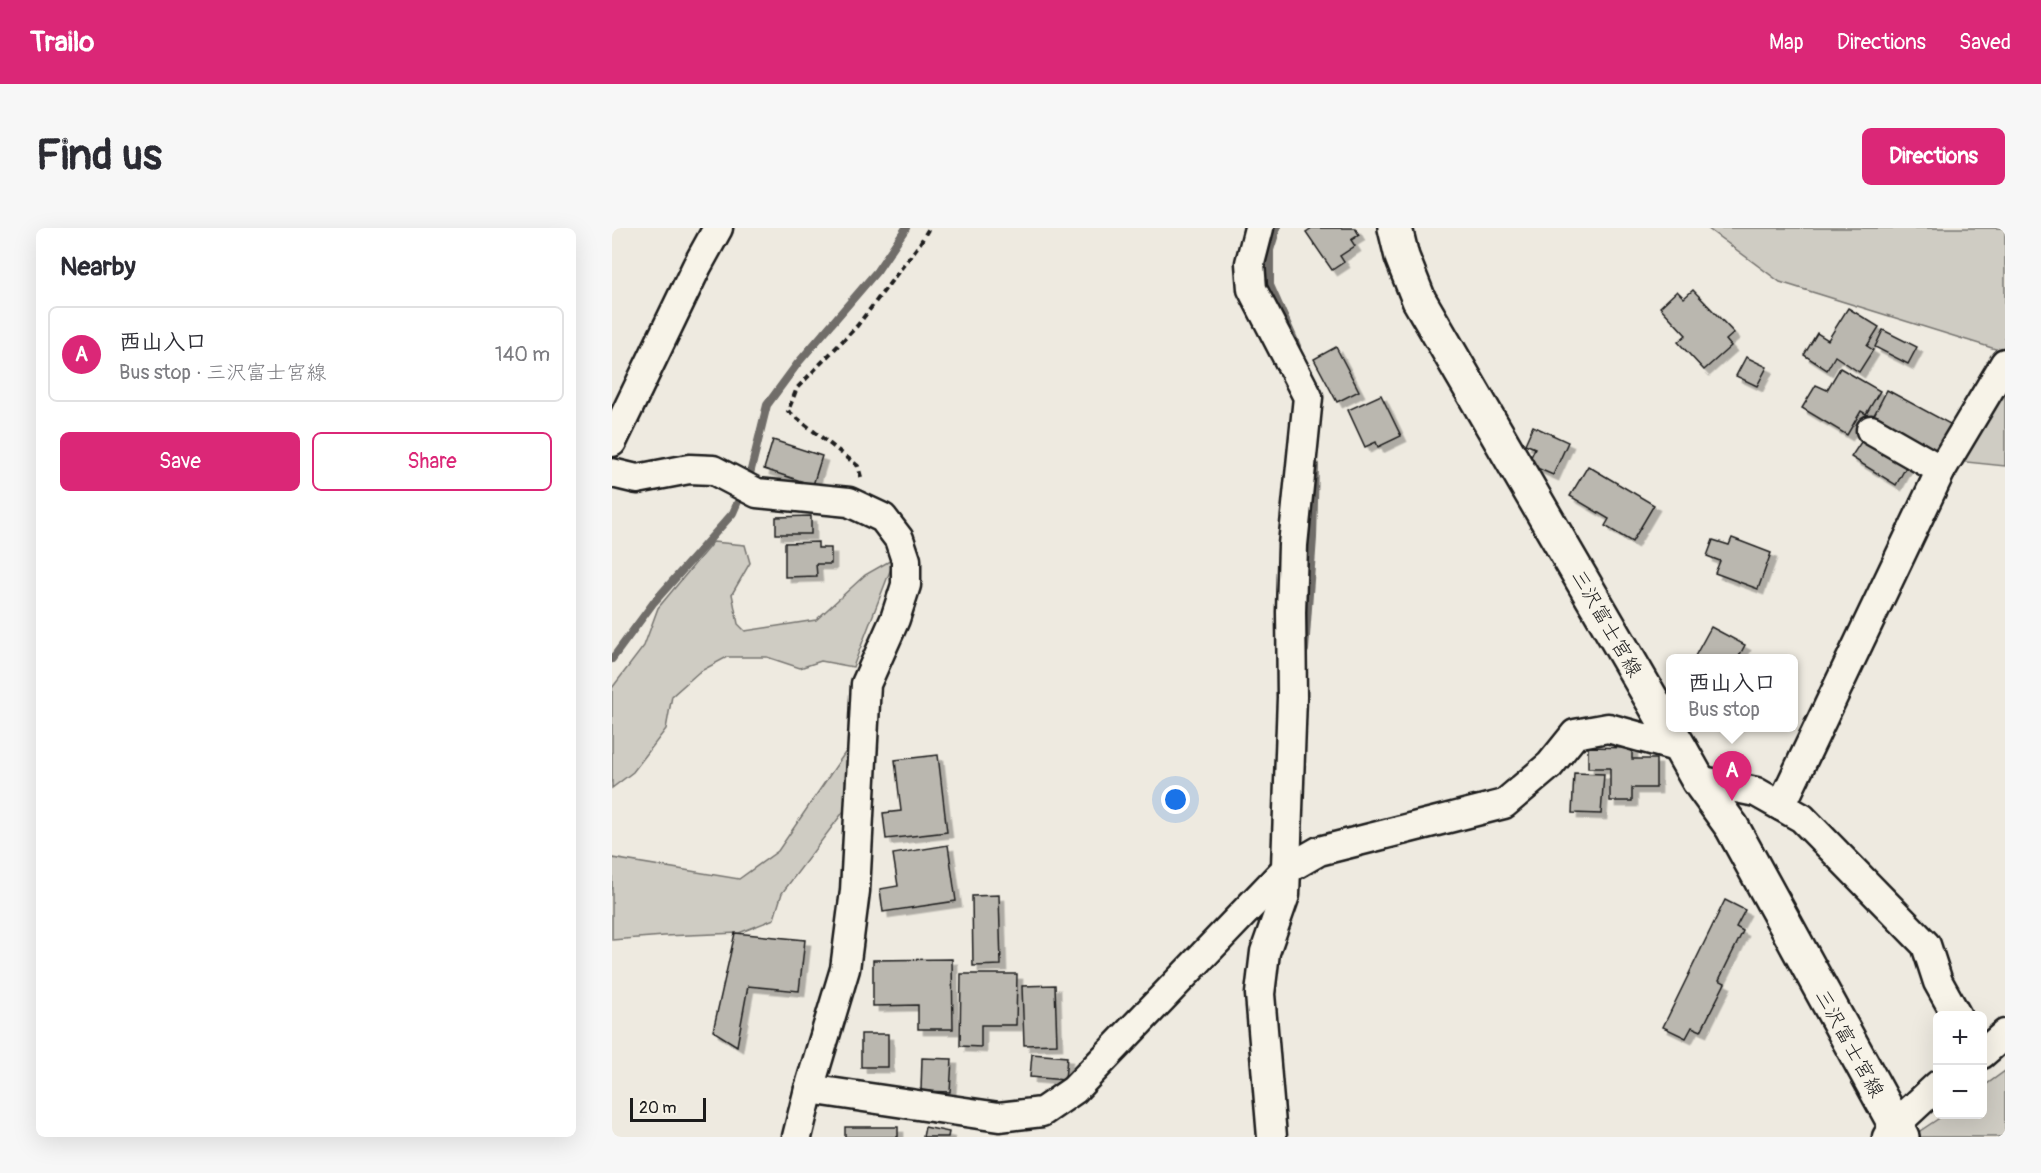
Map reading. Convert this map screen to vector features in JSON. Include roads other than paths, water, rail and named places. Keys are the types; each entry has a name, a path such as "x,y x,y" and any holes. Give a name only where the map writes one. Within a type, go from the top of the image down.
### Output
{"main road":[{"name":"三沢富士宮線","path":"1399,242 1419,300 1666,724"},
{"name":"三沢富士宮線","path":"1671,732 1698,780 1732,827 1895,1133"}],"street":[{"path":"612,442 692,276 718,228"},
{"path":"1259,228 1250,263 1252,289 1308,397 1293,544 1289,813 1284,871 1285,895 1265,952 1260,994 1272,1137"},
{"path":"1377,228 1399,242"},
{"path":"1781,806 1941,470 2005,363"},
{"path":"1870,430 1941,470"},
{"path":"612,473 637,479 689,469 713,470 757,493 849,502 884,518 899,539 906,560 906,585 895,620 866,684 855,891 845,969 797,1137"},
{"path":"809,1089 999,1117 1042,1112 1074,1090 1284,871 1318,851 1504,804 1550,765 1575,734 1608,728 1680,748"},
{"path":"1698,780 1756,792 1802,818 1926,945 1938,982 1954,1011"},
{"path":"1987,1050 2005,1034"},
{"path":"1895,1133 1933,1091"}],"waterway":[{"path":"748,482 767,405 798,363 877,271 906,228"},
{"path":"1277,228 1270,250 1270,285 1297,346"},
{"path":"1305,650 1313,538 1315,465"},
{"path":"612,659 654,602 733,513 742,492"}],"place":[{"name":"西山入口","path":"1732,801"}]}
